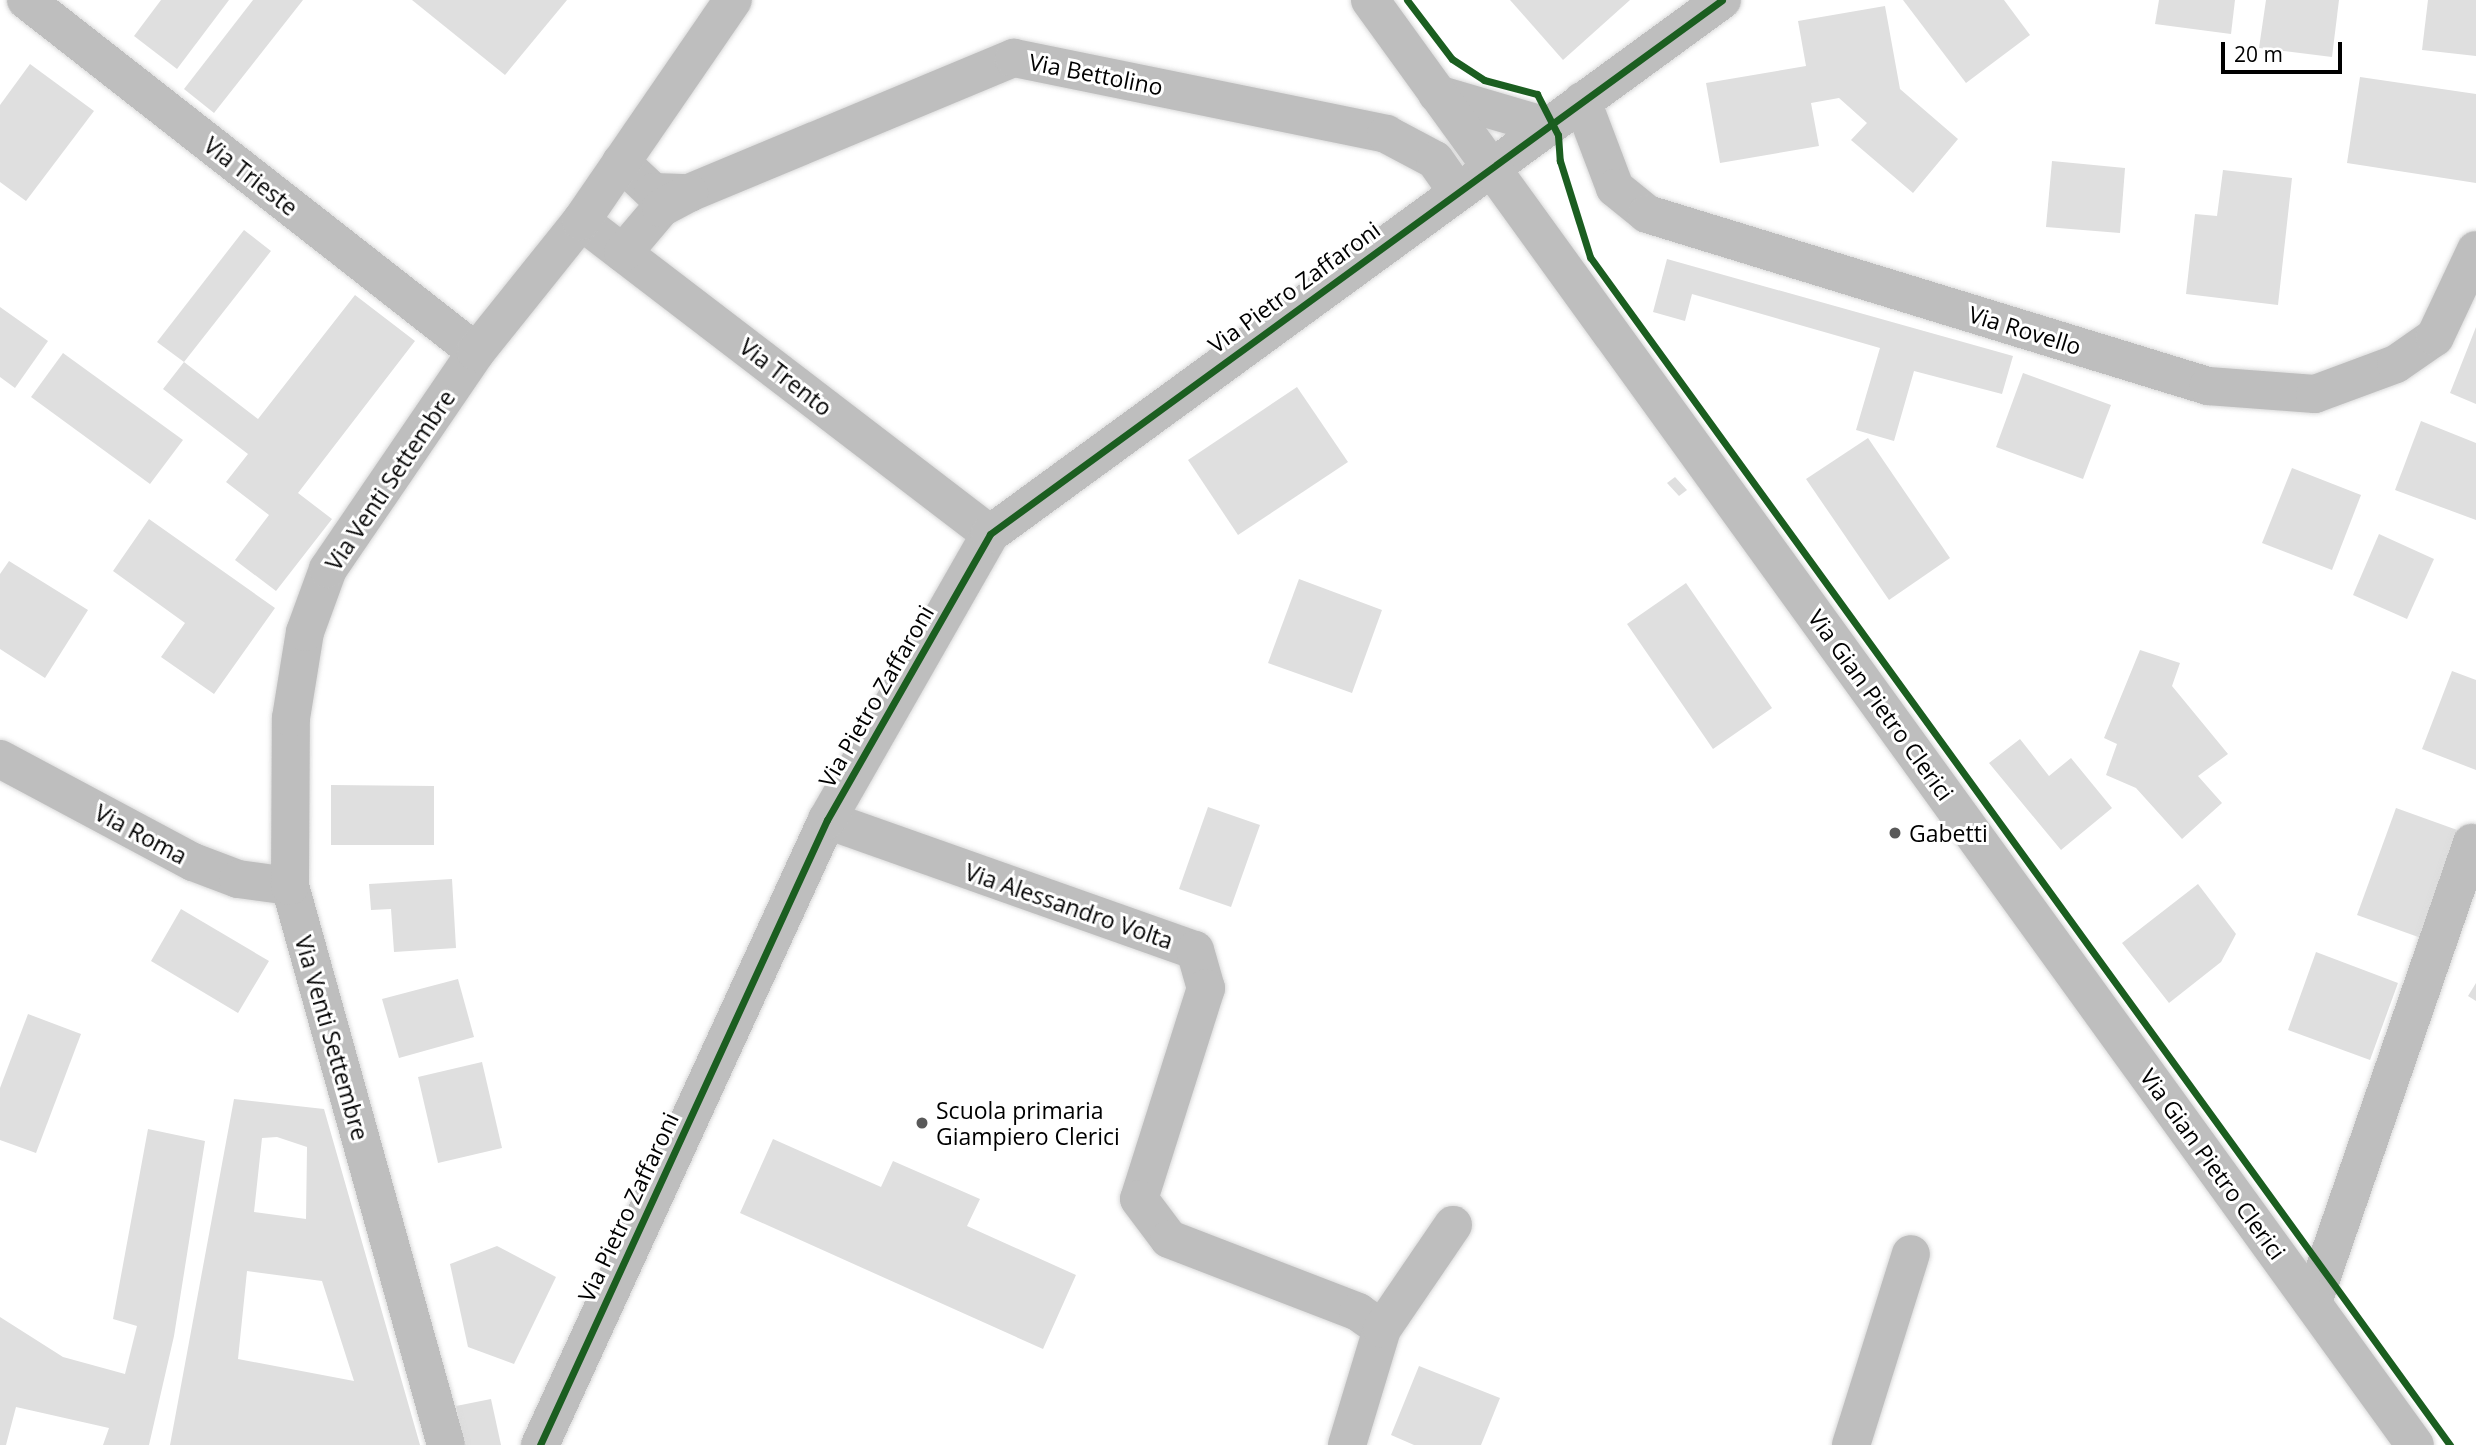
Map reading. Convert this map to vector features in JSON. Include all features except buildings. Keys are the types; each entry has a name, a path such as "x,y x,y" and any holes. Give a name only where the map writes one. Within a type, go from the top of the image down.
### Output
{"street":[{"name":"Via Trieste","path":"26,0 476,352"},
{"name":"Via Venti Settembre","path":"446,1445 290,886 291,718 305,632 328,569 476,352 581,221 733,0"},
{"name":"Via Gian Pietro Clerici","path":"1370,0 1437,94 1492,164 2415,1445"},
{"name":"Via Pietro Zaffaroni","path":"540,1445 827,820 990,534 1544,125 1582,101 1722,0"},
{"name":"Via Bettolino","path":"621,162 653,192 689,194 1014,58 1386,134 1435,160 1457,191"},
{"path":"1437,94 1544,125"},
{"name":"Via Rovello","path":"1582,101 1615,188 1647,214 2208,386 2315,394 2396,364 2435,337 2476,250"},
{"path":"623,253 661,208 689,194"},
{"name":"Via Trento","path":"581,221 990,534"},
{"name":"Via Roma","path":"0,759 193,862 238,879 290,886"},
{"name":"Via Alessandro Volta","path":"827,820 1195,950 1206,988 1139,1199 1169,1238 1358,1312 1382,1329"},
{"path":"2313,1302 2472,843"},
{"path":"1347,1445 1382,1329 1453,1225"},
{"path":"1851,1445 1911,1254"}],"cycle path":[{"path":"1407,0 1452,59 1484,80 1537,94 1558,135 1560,161 1590,257 2450,1445"},
{"path":"540,1445 827,820 990,534 1722,0"}],"place":[{"name":"Gabetti","path":"1895,833"},
{"name":"Scuola primaria Giampiero Clerici","path":"922,1123"}]}
